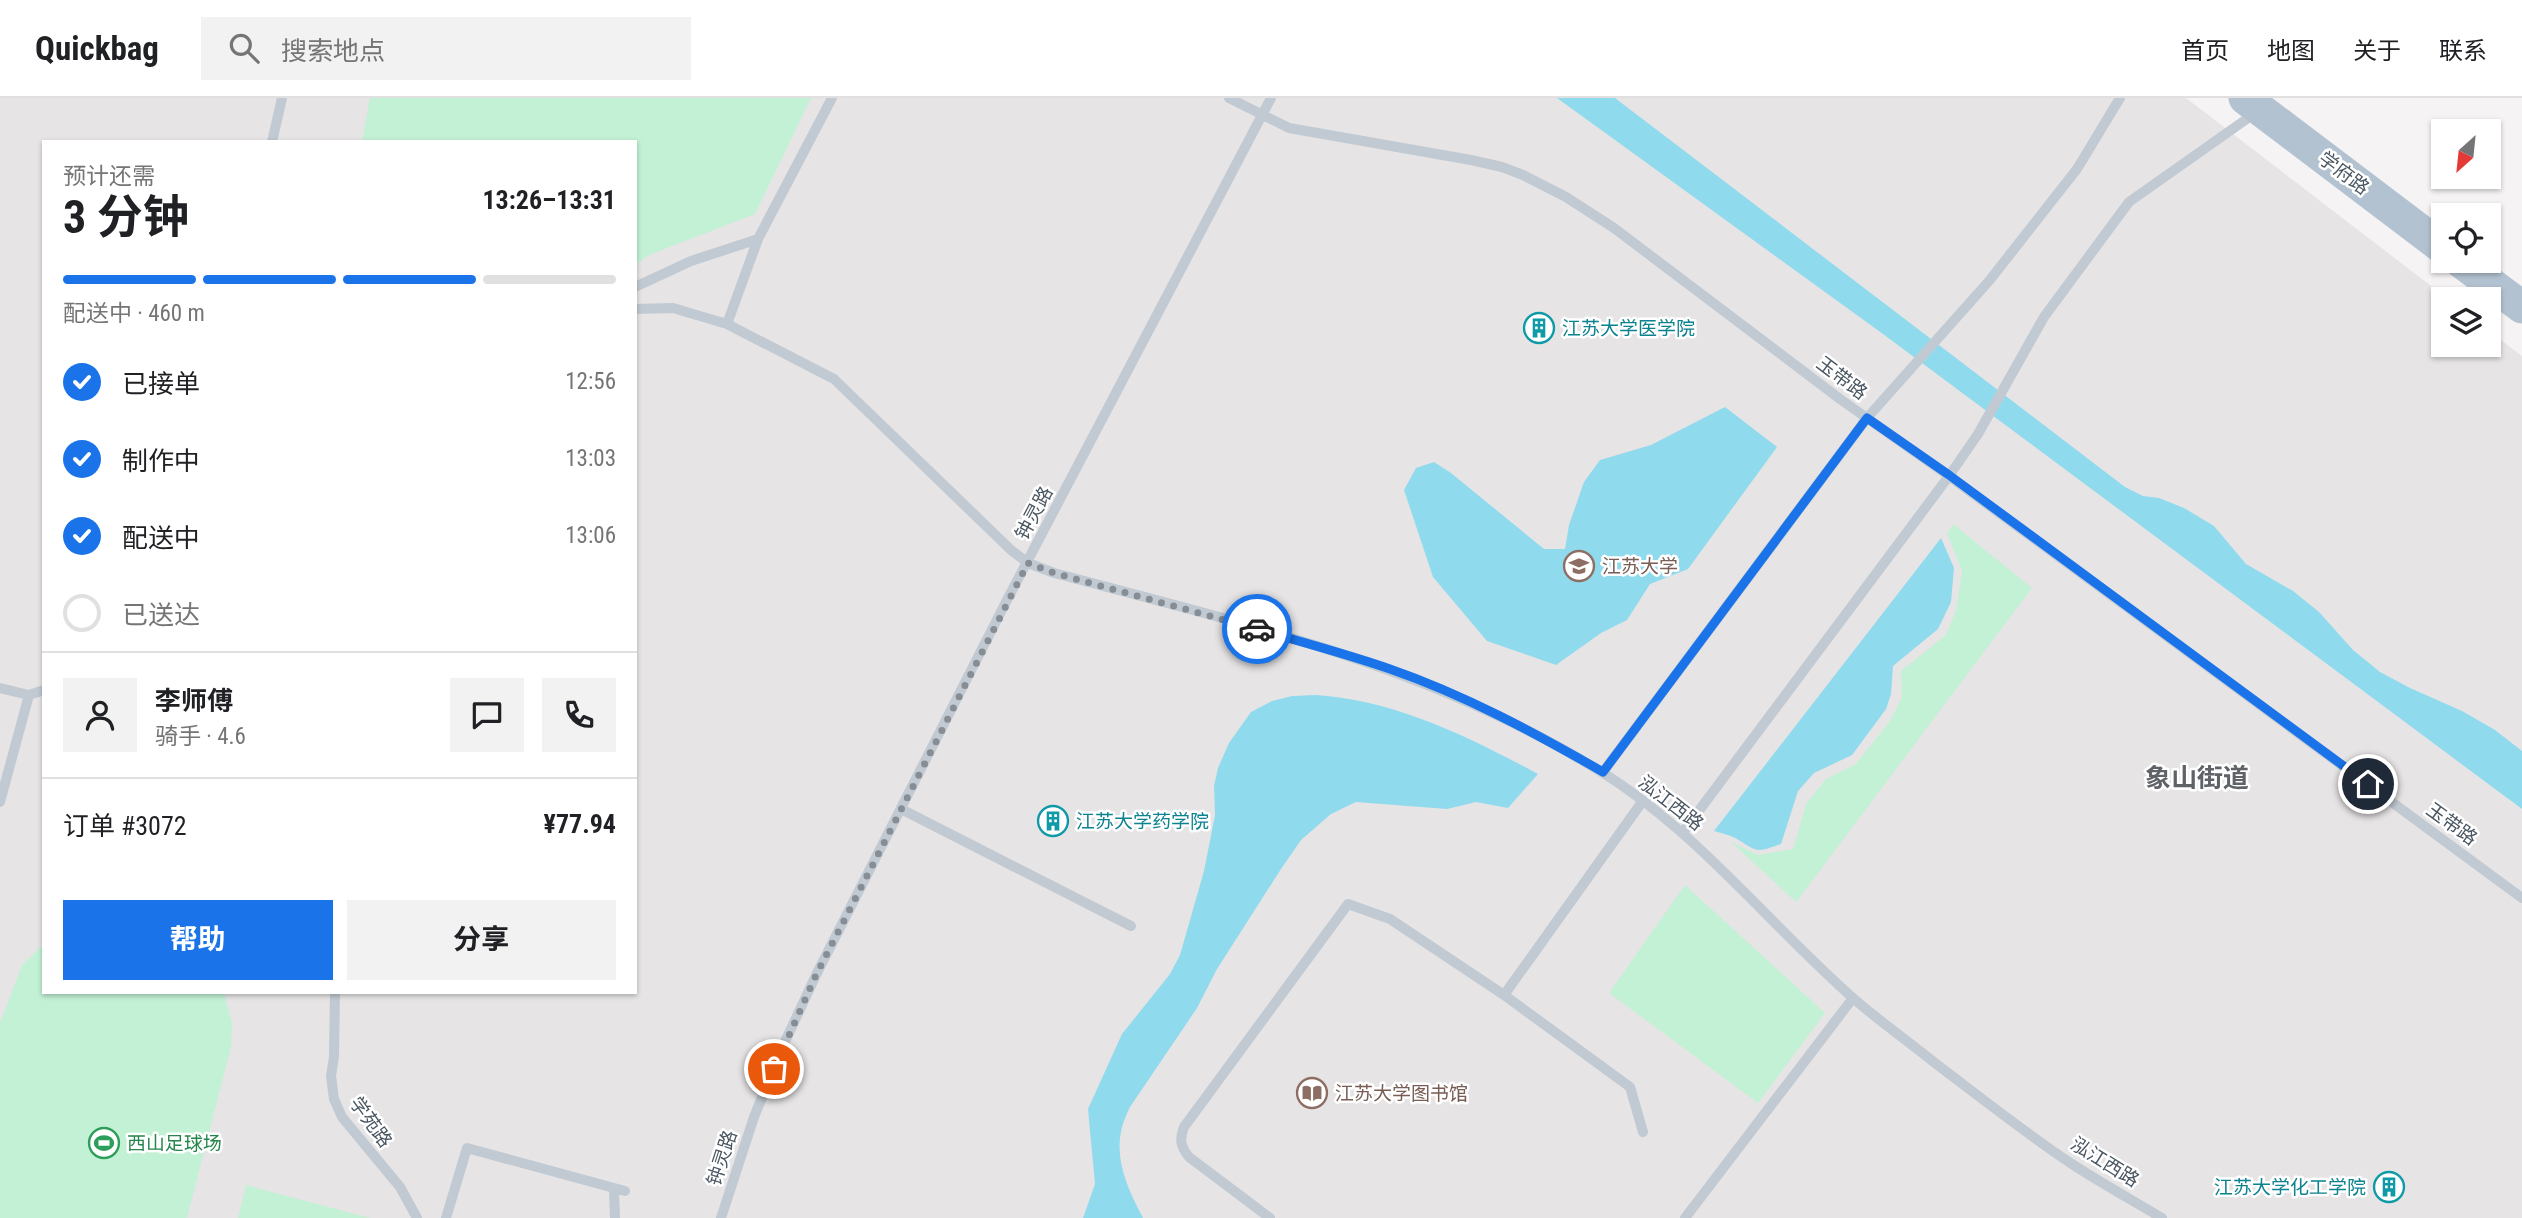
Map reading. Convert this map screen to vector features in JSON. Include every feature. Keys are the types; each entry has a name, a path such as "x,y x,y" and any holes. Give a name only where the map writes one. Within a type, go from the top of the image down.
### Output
{"main road":[{"name":"学府路","path":"2262,102 2431,212"},
{"name":"学府路","path":"2262,102 2431,238"},
{"path":"2501,265 2522,281"},
{"path":"2476,273 2522,307"}],"lane":[{"path":"272,140 282,98"},
{"path":"727,324 758,239 832,98"},
{"name":"玉带路","path":"1229,98 1289,128 1492,165 1523,175 1614,228 1867,418 1949,475 2522,898"},
{"name":"钟灵路","path":"721,1218 754,1116 783,1045 901,809 1271,98"},
{"path":"1603,772 1867,418 1989,281 2077,169 2120,98"},
{"path":"1683,832 1949,475 1978,434 2045,317 2129,202 2262,102"},
{"path":"637,286 691,261 758,239"},
{"name":"泓江西路","path":"637,309 673,308 727,324 834,379 1011,551 1028,563 1054,573 1221,618 1390,669 1498,715 1603,772 1683,832 1853,998 1992,1106 2071,1163 2162,1218"},
{"path":"0,688 29,695 42,691"},
{"path":"0,802 29,695"},
{"path":"1504,995 1642,802"},
{"path":"901,809 1131,926"},
{"path":"1270,1218 1189,1157 1182,1148 1180,1137 1184,1127 1348,904 1390,919 1504,995 1630,1087 1643,1132"},
{"name":"学苑路","path":"335,994 331,1076 334,1099 342,1117 400,1187 417,1218"},
{"path":"1685,1218 1853,998"},
{"path":"446,1218 467,1148 619,1190 615,1218"}],"shaded area":[{"name":"江苏大学","path":"0,98 2186,98 2432,287 2431,357 2501,357 2501,340 2522,356 2522,775 2507,798 2522,809 2522,1218 0,1218"}],"green space":[{"path":"370,98 811,98 755,214 649,255 637,264 637,140 362,140"},
{"path":"1953,524 2032,588 1796,902 1731,842 1758,855 1793,849 1806,804 1826,779 1856,764 1890,721 1902,697 1901,671 1946,635 1956,610 1962,571 1947,533"},
{"path":"1685,885 1825,1013 1758,1103 1609,993"},
{"name":"西山足球场","path":"42,946 42,994 224,994 232,1024 231,1047 187,1218 0,1218 0,1023 22,965"},
{"path":"246,1185 370,1218 238,1218"}],"water":[{"path":"1557,98 1615,98 2125,487 2143,496 2159,498 2184,508 2214,526 2246,564 2293,591 2319,612 2353,650 2380,672 2462,711 2495,730 2522,751 2522,809 1883,334"},
{"path":"1725,407 1777,447 1688,569 1650,584 1627,620 1601,633 1556,665 1487,641 1433,577 1404,490 1416,468 1434,462 1544,549 1565,549 1569,525 1584,482 1600,460 1651,445"},
{"path":"1941,538 1954,568 1951,602 1938,629 1893,666 1891,694 1886,709 1852,755 1814,773 1798,791 1781,844 1758,850 1731,836 1714,831"},
{"path":"1292,696 1345,698 1403,712 1458,734 1538,774 1508,808 1476,802 1447,809 1356,802 1331,814 1301,840 1217,969 1197,1008 1130,1107 1120,1136 1121,1163 1143,1218 1083,1218 1095,1184 1088,1109 1122,1034 1170,974 1180,955 1204,871 1215,815 1214,786 1218,768 1229,743 1251,712 1272,701"}],"way so far":[{"path":"774,1069 816,975 1028,563 1054,573 1257,629"}],"place":[{"name":"江苏大学医学院","path":"1539,328"},
{"name":"江苏大学","path":"1579,566"},
{"name":"江苏大学药学院","path":"1053,821"},
{"name":"江苏大学图书馆","path":"1312,1093"},
{"name":"西山足球场","path":"104,1143"},
{"name":"江苏大学化工学院","path":"2389,1187"}],"district":[{"name":"象山街道","path":"2197,778"}],"route":[{"path":"1257,629 1390,669 1446,691 1498,715 1603,772 1867,418 1949,475 2368,784"}]}
